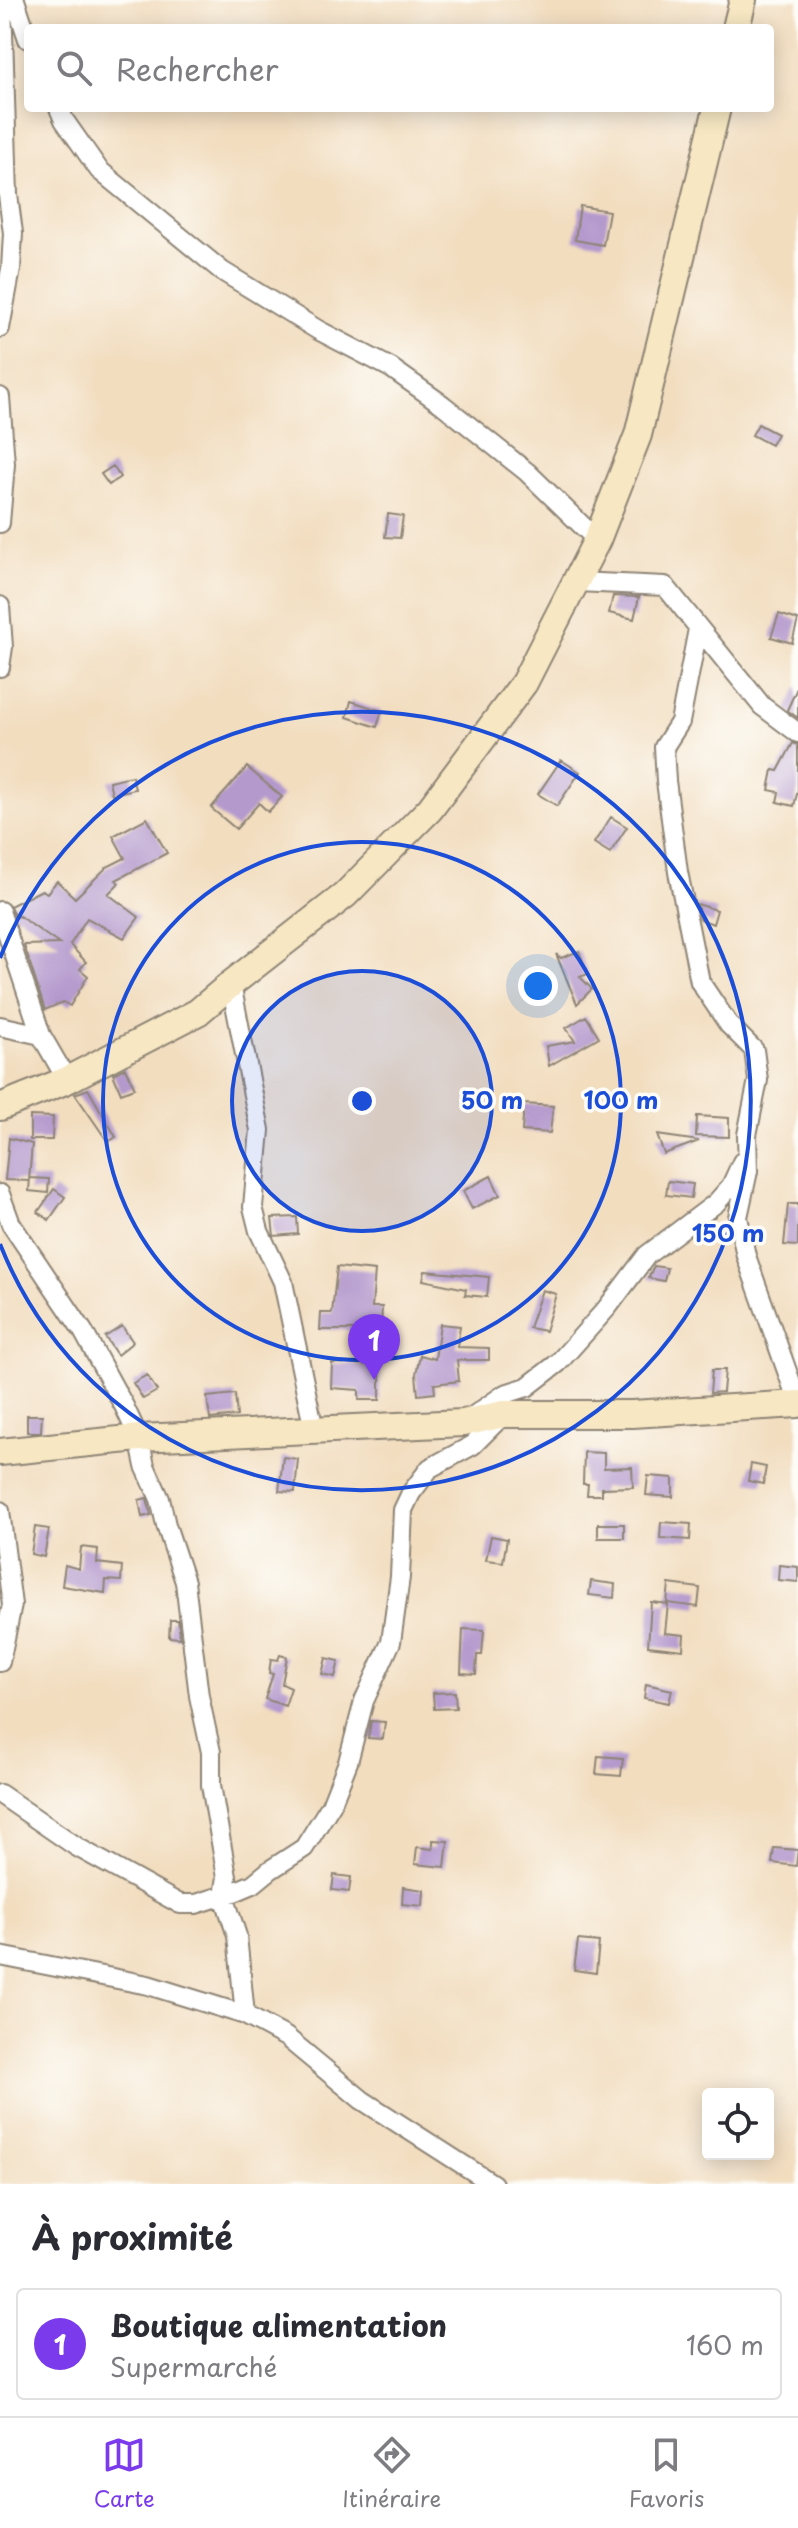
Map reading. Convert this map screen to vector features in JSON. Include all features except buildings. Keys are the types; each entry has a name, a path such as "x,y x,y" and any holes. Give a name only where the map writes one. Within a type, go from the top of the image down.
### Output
{"main road":[{"path":"737,24 743,0"},
{"path":"0,1107 67,1080 140,1045 198,1012 345,895 430,809 524,683 597,540 638,435 716,112"},
{"path":"0,1452 139,1438 463,1423 504,1414 632,1414 798,1403"}],"street":[{"path":"0,328 11,269 13,233 8,195 2,0"},
{"path":"15,0 24,27"},
{"path":"62,112 99,170 222,271 318,330 391,368 527,472 597,540"},
{"path":"0,397 5,464 0,523"},
{"path":"577,582 665,586 762,706 798,733"},
{"path":"0,606 3,647 0,667"},
{"path":"698,629 680,722 664,747 666,781 678,872 700,982 729,1025 754,1050 758,1080 747,1135 748,1171 738,1217 746,1256 798,1403"},
{"path":"0,911 41,1035 67,1080"},
{"path":"231,984 260,1130 253,1207 259,1231 283,1282 320,1430"},
{"path":"0,1026 41,1035"},
{"path":"463,1423 505,1394 527,1387 558,1363 607,1308 647,1255 724,1194 747,1151"},
{"path":"0,1194 11,1224 83,1331 139,1438 145,1466 160,1499 185,1582 199,1696 211,1752 211,1785 227,1877 224,1896 237,1936 245,2015"},
{"path":"0,1794 77,1847 180,1904 196,1904 253,1884 304,1848 331,1805 348,1762 364,1701 391,1642 400,1577 403,1510 407,1501 430,1468 473,1445 504,1414"},
{"path":"0,1511 12,1605 0,1662"},
{"path":"0,1956 148,1985 245,2015 286,2037 362,2100 493,2184"}],"place":[{"name":"Boutique alimentation","path":"374,1380"}]}
